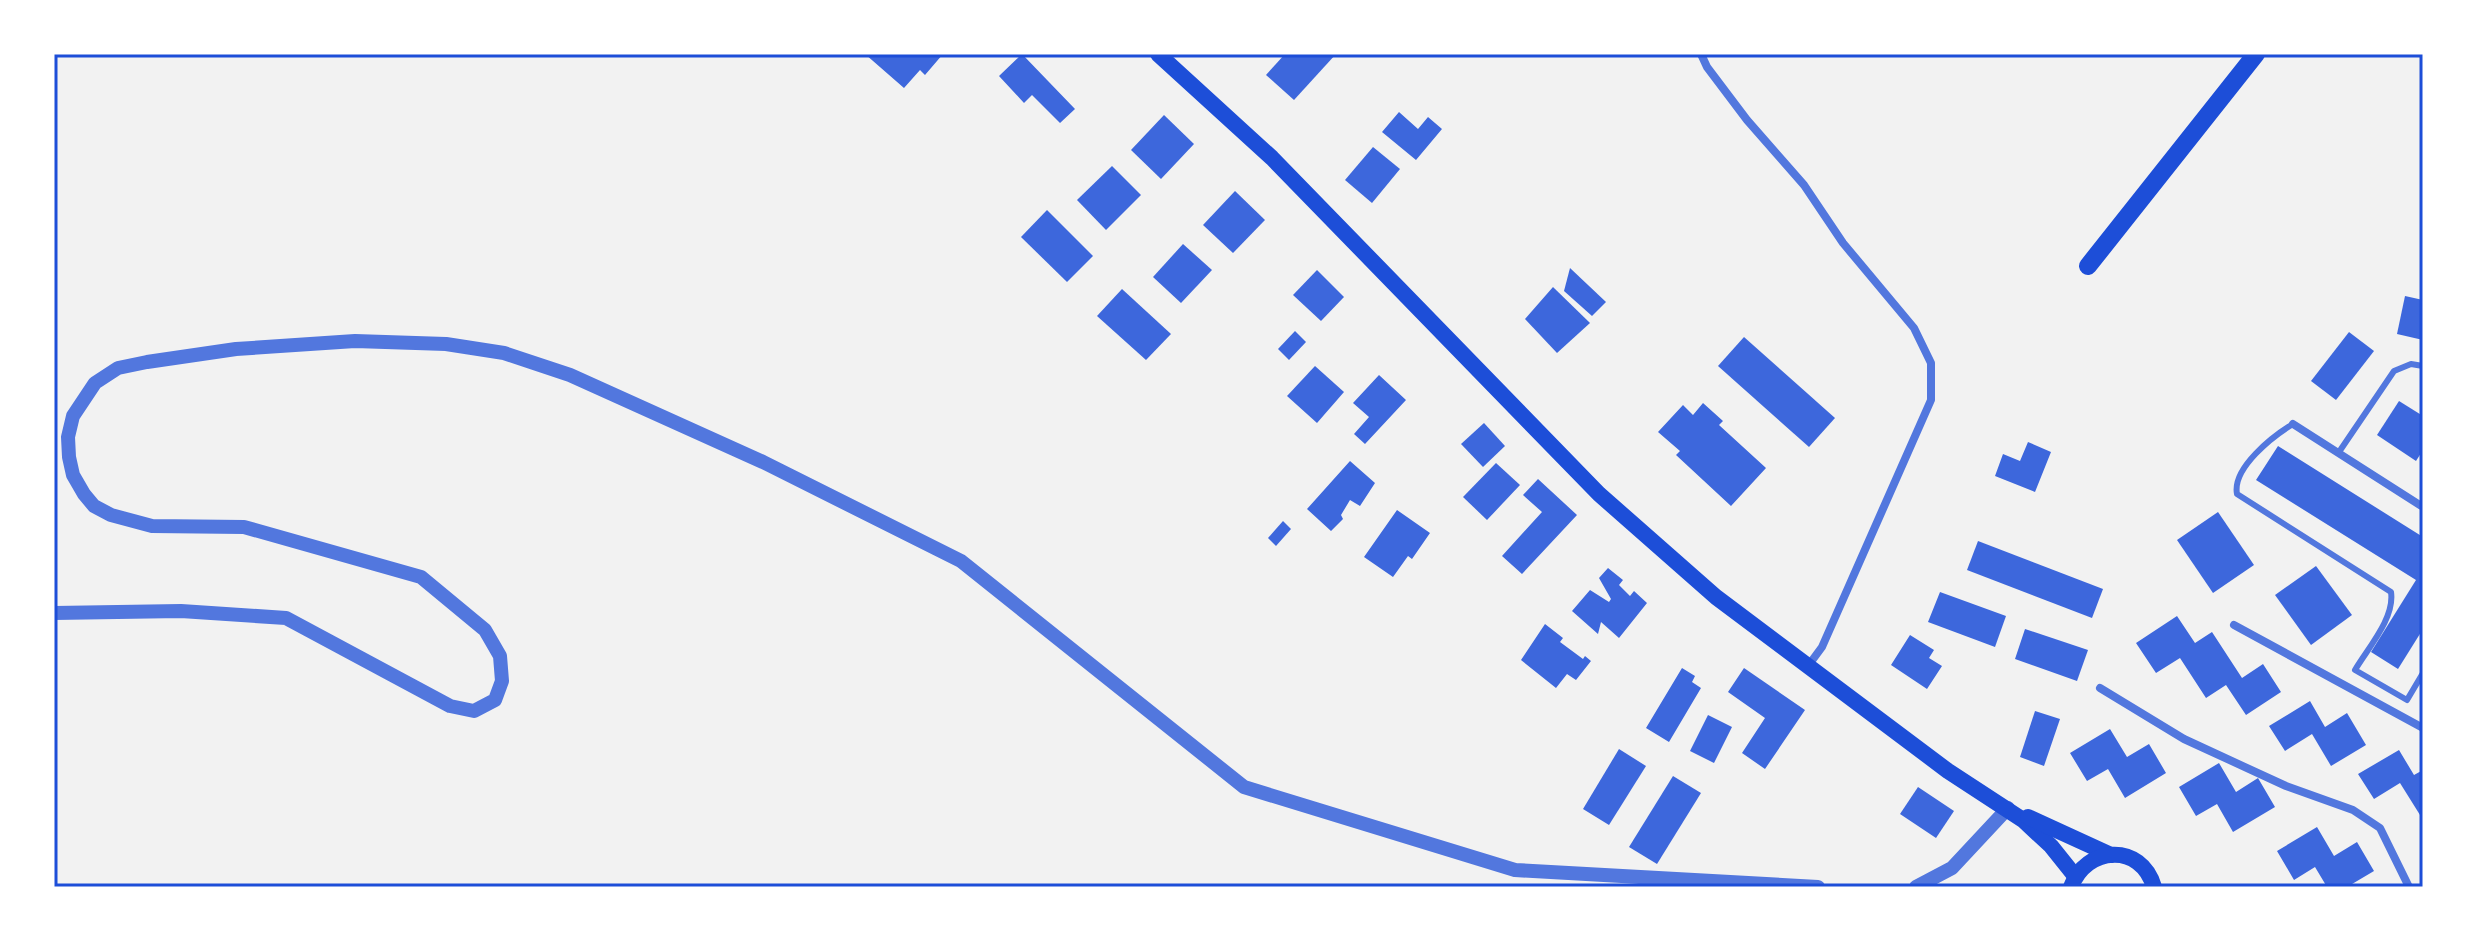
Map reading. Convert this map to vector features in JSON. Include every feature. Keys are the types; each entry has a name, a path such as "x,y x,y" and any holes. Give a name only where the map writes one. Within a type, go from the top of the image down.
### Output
{"main road":[{"path":"1158,54 1272,158 1599,494 1716,597 1948,771 2008,808 2111,855"},
{"path":"2088,266 2256,54"},
{"path":"2008,808 2038,833 2073,882 2084,865 2111,855 2124,856 2137,862 2150,880 2164,887"}],"street":[{"path":"1701,54 1707,67 1747,120 1804,185 1843,243 1914,328 1931,363 1931,400 1822,647 1808,666"},
{"path":"54,613 181,611 286,618 450,706 474,711 495,700 502,681 500,656 485,630 421,577 244,527 152,526 120,518 94,506 84,494 73,475 68,437 73,416 95,383 118,368 147,362 236,349 355,341 446,344 504,353 570,375 763,462 961,561 1244,787 1515,870 1818,887"},
{"path":"2293,424 2423,507"},
{"path":"2234,625 2423,728"},
{"path":"2100,688 2184,739 2286,786 2353,810 2380,828 2409,887"},
{"path":"1916,887 1952,868 2008,808"}],"lane":[{"path":"2339,452 2394,371 2411,364 2423,366"},
{"path":"2293,424 2268,439 2239,475 2235,488 2237,494 2391,592 2388,615 2355,670 2407,700 2423,673"}],"building":[{"path":"865,54 886,54 890,57 893,54 943,54 925,75 920,70 904,88"},
{"path":"1022,54 1075,109 1060,123 1032,95 1024,103 999,76"},
{"path":"1285,54 1336,54 1294,100 1266,75"},
{"path":"1399,112 1418,129 1428,117 1442,129 1416,160 1382,132"},
{"path":"1164,115 1194,144 1161,179 1131,150"},
{"path":"1373,147 1400,169 1372,203 1345,180"},
{"path":"1112,166 1141,195 1106,230 1077,200"},
{"path":"1235,191 1265,220 1233,253 1203,225"},
{"path":"1047,210 1093,256 1067,282 1021,237"},
{"path":"1183,244 1212,270 1181,303 1153,277"},
{"path":"1570,268 1606,302 1592,316 1564,291"},
{"path":"1317,270 1344,297 1321,321 1293,295"},
{"path":"1553,287 1590,323 1557,353 1525,319"},
{"path":"1122,289 1171,334 1146,360 1097,316"},
{"path":"2405,296 2423,300 2423,340 2397,334"},
{"path":"1295,331 1306,342 1289,360 1278,349"},
{"path":"2349,332 2374,351 2336,400 2311,381"},
{"path":"1744,337 1835,418 1809,447 1718,366"},
{"path":"1315,366 1344,392 1317,423 1287,396"},
{"path":"1379,375 1406,400 1365,444 1354,434 1369,417 1353,403"},
{"path":"2399,401 2423,416 2423,450 2416,461 2377,435"},
{"path":"1703,403 1723,421 1719,425 1766,468 1731,506 1676,455 1680,451 1658,432 1683,405 1693,415"},
{"path":"1484,423 1505,446 1483,467 1461,444"},
{"path":"2028,442 2051,452 2035,492 1995,476 2003,454 2020,461"},
{"path":"2278,446 2423,537 2423,629 2398,669 2371,652 2416,580 2256,480"},
{"path":"1350,461 1375,483 1360,506 1350,500 1341,515 1343,519 1331,531 1307,509"},
{"path":"1496,463 1520,485 1487,520 1463,497"},
{"path":"1538,479 1577,515 1522,574 1502,556 1542,512 1523,495"},
{"path":"1397,510 1430,533 1412,559 1408,556 1393,577 1364,557"},
{"path":"2218,512 2254,565 2213,593 2177,540"},
{"path":"1283,521 1291,529 1276,546 1268,538"},
{"path":"1978,541 2103,589 2092,618 1967,570"},
{"path":"2316,566 2352,615 2311,645 2275,595"},
{"path":"1608,568 1623,580 1619,585 1630,596 1634,591 1647,603 1619,638 1601,622 1598,634 1572,611 1590,590 1609,602 1611,599 1599,578"},
{"path":"1940,592 2006,616 1995,647 1928,622"},
{"path":"2177,616 2195,643 2212,632 2242,678 2263,664 2281,692 2246,715 2226,685 2206,698 2180,658 2156,673 2136,643"},
{"path":"1545,624 1563,638 1560,642 1583,659 1585,656 1591,661 1576,680 1567,674 1556,688 1521,660"},
{"path":"2025,629 2088,650 2077,681 2015,659"},
{"path":"1910,635 1934,650 1929,658 1942,666 1927,689 1891,665"},
{"path":"1682,668 1695,676 1692,682 1701,688 1669,742 1646,728"},
{"path":"1744,668 1805,710 1765,769 1742,753 1765,718 1728,692"},
{"path":"2310,701 2325,727 2347,713 2366,745 2331,766 2312,734 2285,751 2269,726"},
{"path":"2035,711 2060,719 2044,766 2020,757"},
{"path":"1708,715 1732,727 1714,763 1690,751"},
{"path":"2110,729 2127,757 2149,744 2166,773 2125,798 2108,769 2087,781 2070,753"},
{"path":"1619,749 1646,766 1609,825 1583,809"},
{"path":"2399,750 2414,775 2423,770 2423,813 2420,815 2400,783 2374,799 2358,774"},
{"path":"2219,763 2236,792 2258,778 2275,807 2233,832 2217,804 2196,816 2179,787"},
{"path":"1673,776 1701,793 1657,864 1629,847"},
{"path":"1918,787 1954,811 1936,838 1900,814"},
{"path":"2317,827 2334,856 2357,842 2374,871 2347,887 2327,887 2315,867 2294,880 2277,851"}]}
